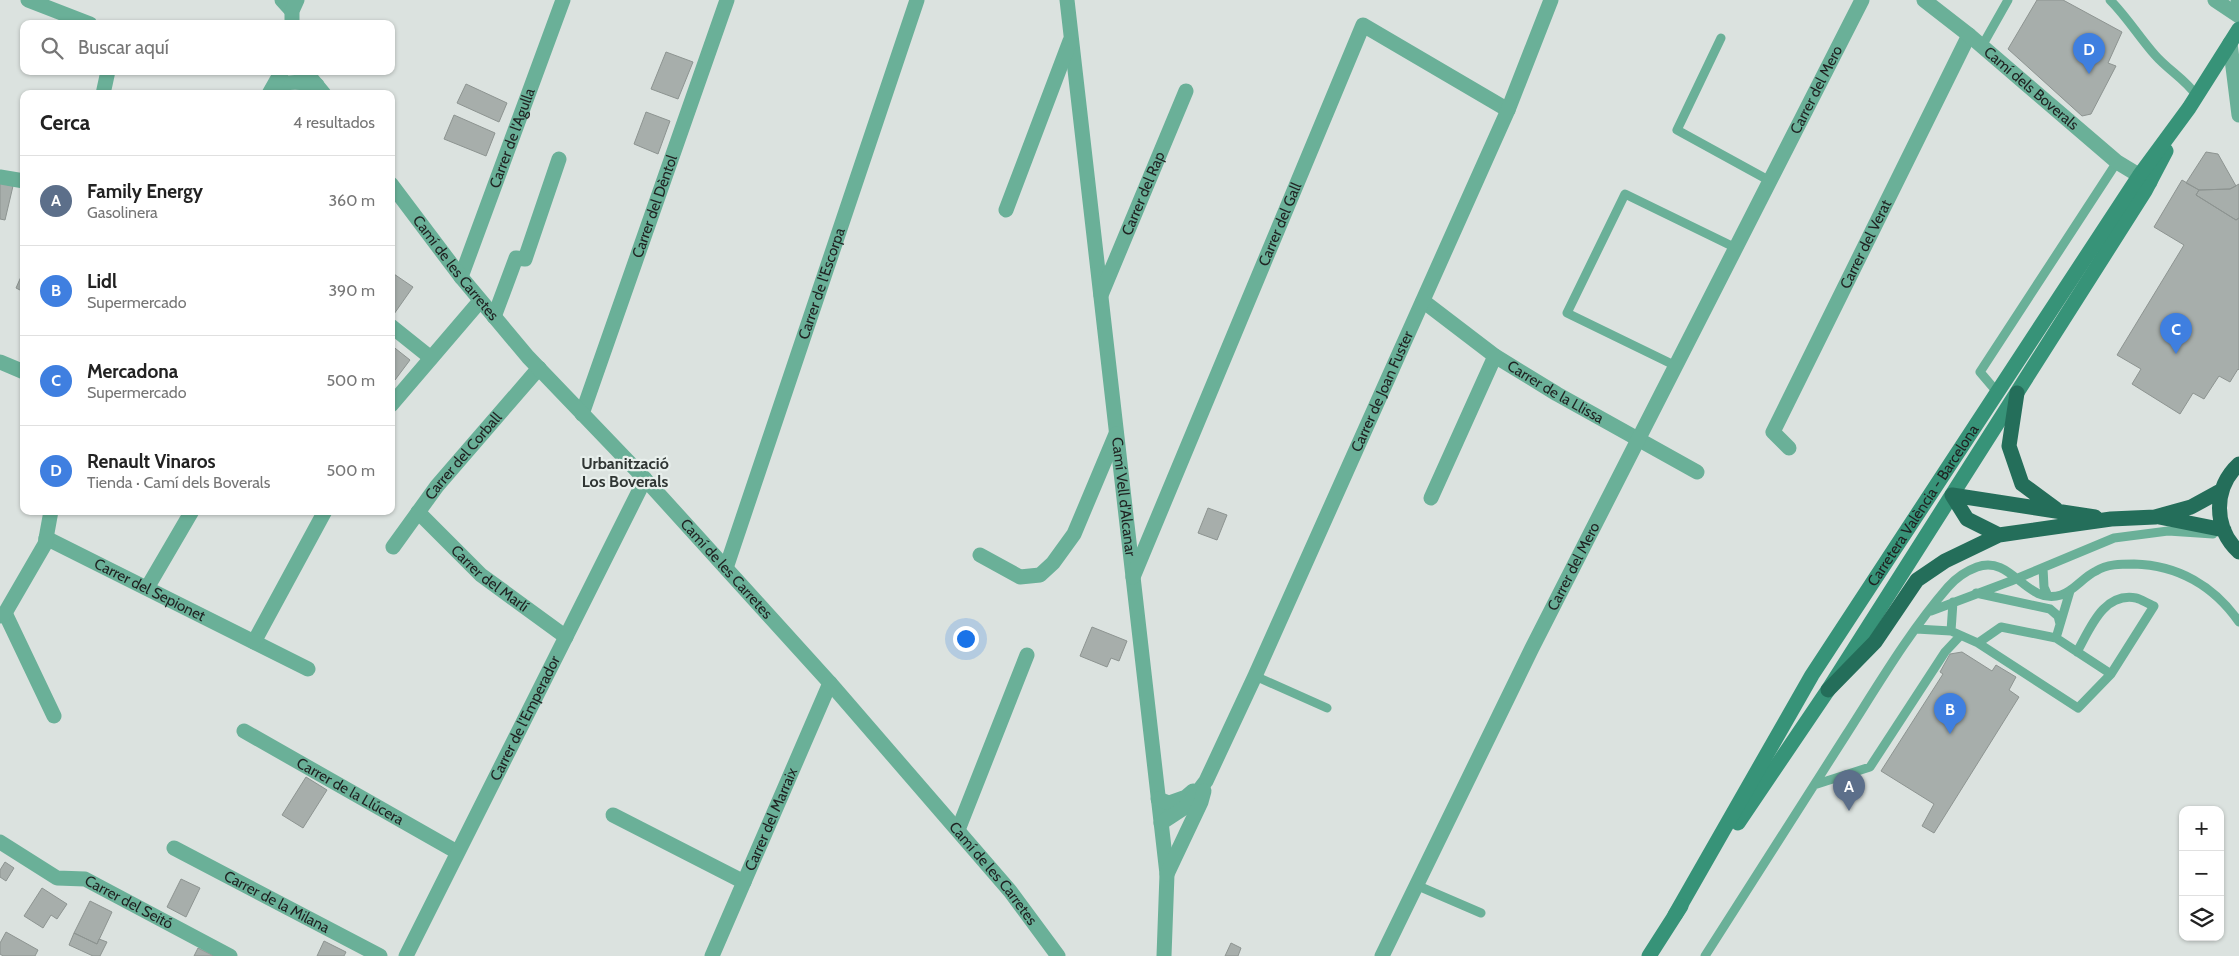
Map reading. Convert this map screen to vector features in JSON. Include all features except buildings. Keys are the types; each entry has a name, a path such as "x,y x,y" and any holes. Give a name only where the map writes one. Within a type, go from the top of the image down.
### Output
{"highway":[{"path":"2017,393 2009,446 2022,484 2059,511"},
{"path":"2239,464 2230,475 2222,490 2219,508 2225,533 2239,552"},
{"path":"1828,690 1874,642 1916,580 1945,561 1999,535 2111,519 2155,516 2190,507 2222,490"},
{"path":"1952,495 2111,519"},
{"path":"1952,495 1967,519 1999,535"},
{"path":"2155,516 2225,533"}],"main road":[{"name":"Carretera València - Barcelona","path":"1649,956 1828,690 2017,393 2144,179 2235,35"},
{"name":"Carretera València - Barcelona","path":"1675,915 1812,675 2047,316 2144,179"},
{"path":"1812,675 1932,508 1952,495 1952,477 2003,397 2047,316"}],"street":[{"path":"28,0 80,20"},
{"name":"Carrer de l'Agulla","path":"461,277 563,0"},
{"name":"Carrer del Dèntol","path":"582,414 727,0"},
{"name":"Carrer de l'Escorpa","path":"726,568 917,0"},
{"name":"Camí Vell d'Alcanar","path":"1067,0 1167,874 1164,956"},
{"name":"Carrer de Joan Fuster","path":"1167,874 1201,802 1206,781 1255,676 1508,110 1552,0"},
{"name":"Carrer del Mero","path":"1382,956 1532,648 1862,0"},
{"name":"Camí dels Boverals","path":"1924,0 1969,35 2117,162 2144,179"},
{"path":"2215,0 2239,16"},
{"name":"Carrer del Gall","path":"1133,578 1363,25 1508,110"},
{"name":"Carrer del Verat","path":"1789,448 1774,432 1969,35"},
{"path":"2235,35 2239,115"},
{"name":"Camí Vell d'Alcanar","path":"1006,210 1071,37"},
{"path":"104,90 107,75"},
{"path":"272,90 280,75"},
{"path":"309,75 321,89"},
{"path":"272,90 283,83 294,81 321,89"},
{"name":"Carrer del Rap","path":"1101,297 1186,91"},
{"path":"494,317 516,258 525,259 559,158"},
{"path":"0,177 20,180"},
{"name":"Camí de les Carretes","path":"395,189 480,301 539,368 645,479 830,683 1010,891 1058,956"},
{"path":"395,400 480,301"},
{"name":"Carrer de la Llissa","path":"1423,301 1495,356 1638,440 1697,472"},
{"path":"395,329 432,358"},
{"path":"1430,498 1495,356"},
{"path":"0,362 20,370"},
{"name":"Carrer del Corball","path":"393,547 437,486 539,368"},
{"path":"980,555 1020,577 1040,575 1053,563 1074,534 1116,433"},
{"name":"Carrer de l'Emperador","path":"406,956 645,479"},
{"name":"Carrer del Marlí","path":"418,512 481,575 566,637"},
{"path":"50,515 45,544 2,614 54,716"},
{"path":"147,588 190,515"},
{"path":"254,642 323,515"},
{"name":"Carrer del Sepionet","path":"46,538 308,669"},
{"path":"958,830 1027,655"},
{"name":"Carrer del Marraix","path":"712,956 830,683"},
{"name":"Carrer de la Llúcera","path":"244,731 457,852"},
{"name":"Carrer de Joan Fuster","path":"1158,799 1169,803 1186,797 1206,781"},
{"name":"Carrer de Joan Fuster","path":"1161,827 1187,806 1206,781"},
{"path":"613,815 744,882"},
{"path":"1161,827 1176,828 1195,816"},
{"name":"Carrer del Seitó","path":"0,842 58,878 85,879 230,956"},
{"name":"Carrer de la Milana","path":"174,848 380,956"}],"lane":[{"path":"1982,46 2008,0"},
{"path":"2110,0 2127,17 2155,55 2187,82 2193,102"},
{"path":"1721,38 1677,130 1770,181"},
{"path":"1997,392 1980,372 2117,162"},
{"path":"1676,366 1567,313 1625,194 1736,248"},
{"path":"1930,611 2114,538 2168,531 2225,533"},
{"path":"1705,956 1916,629 1954,581 1974,568 1998,566 2027,587 2048,596 2061,596 2096,570 2109,566 2143,564 2163,568 2181,574 2208,589 2222,600 2239,622"},
{"path":"2042,568 2044,587 2048,596"},
{"path":"2056,638 2070,591"},
{"path":"1976,593 2050,609 2058,616 2060,624"},
{"path":"1916,629 1951,631 1978,643 2078,708 2110,674 2154,606 2136,598 2119,598 2104,606 2077,652"},
{"path":"1951,631 1953,602"},
{"path":"1978,643 2001,627 2056,638 2110,674"},
{"path":"1814,785 1870,767 1944,652 1960,636"},
{"path":"1255,676 1327,708"},
{"path":"1416,885 1481,913"}],"place":[{"name":"Renault Vinaros","path":"2089,74"},
{"name":"Mercadona","path":"2176,354"},
{"name":"Lidl","path":"1950,734"},
{"name":"Family Energy","path":"1849,811"}],"district":[{"name":"Urbanització Los Boverals","path":"625,472"}]}
